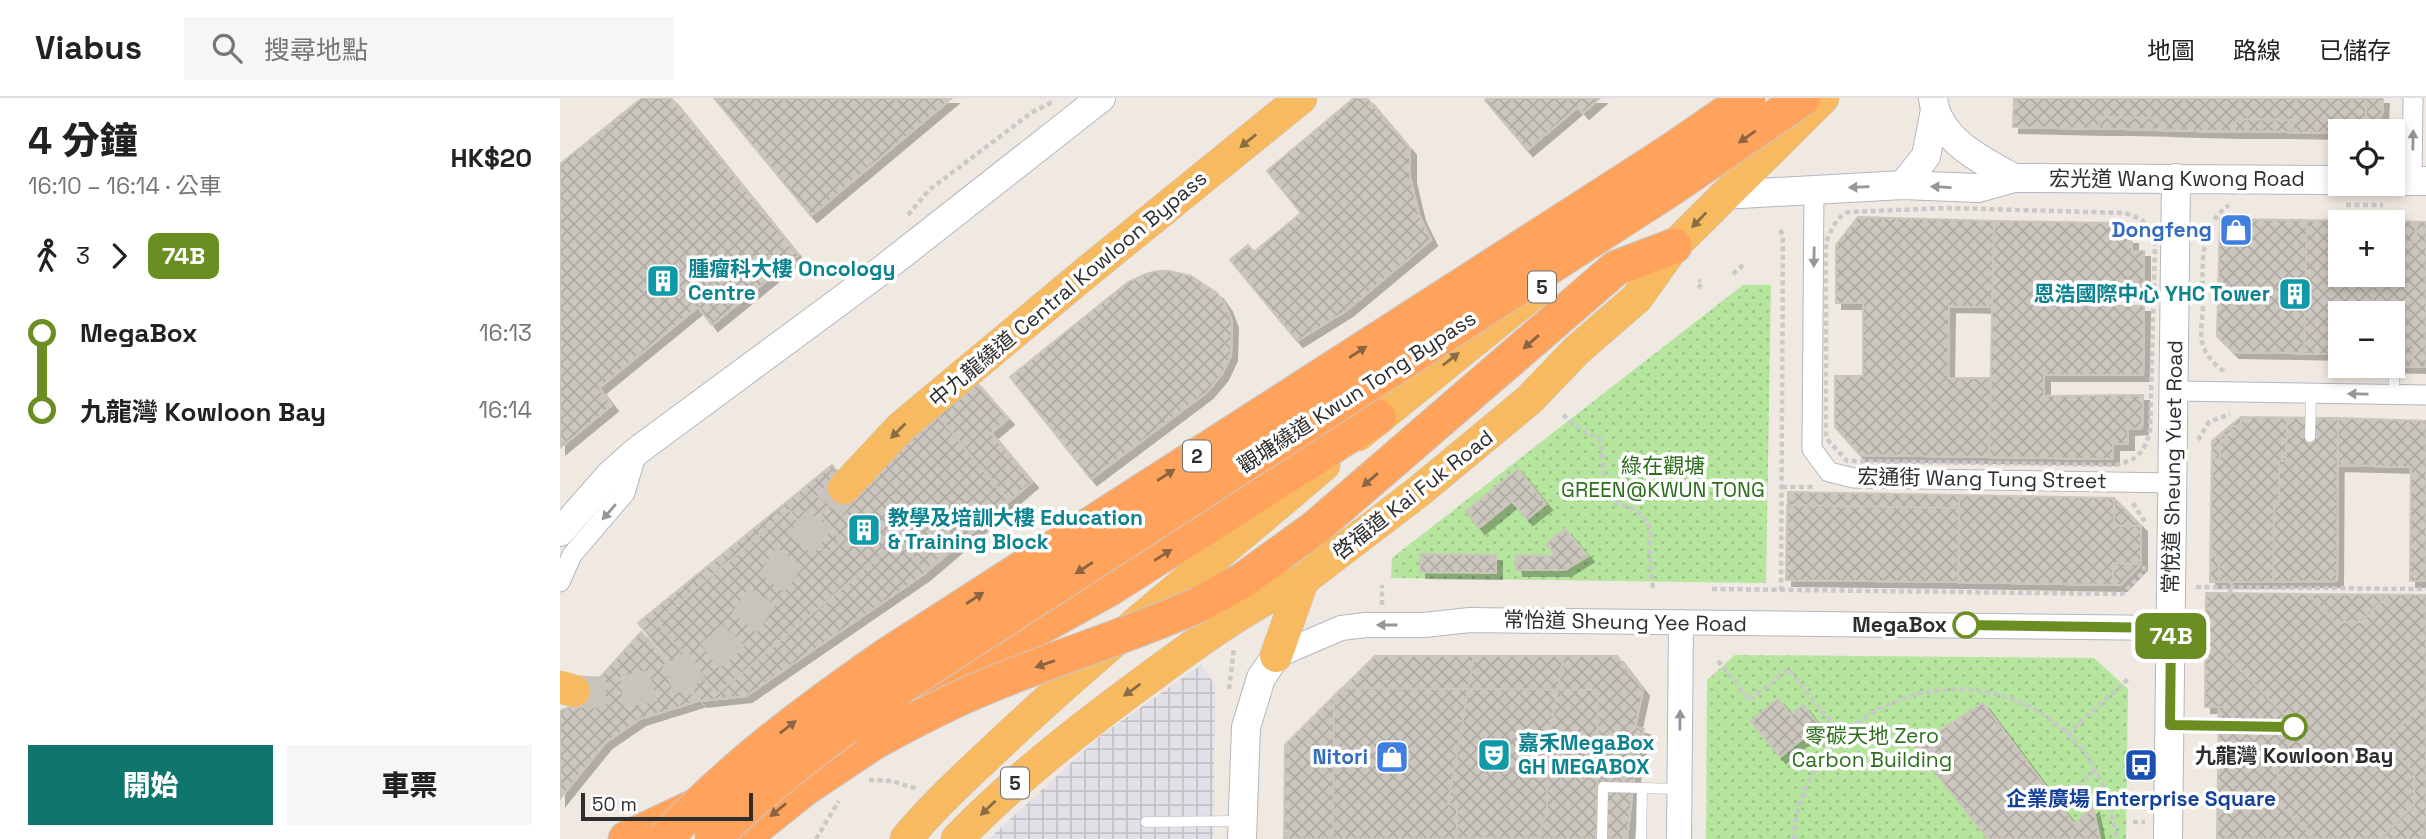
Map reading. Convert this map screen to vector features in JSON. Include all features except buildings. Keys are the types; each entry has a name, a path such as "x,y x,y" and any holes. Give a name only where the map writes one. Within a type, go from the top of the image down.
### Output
{"highway":[{"name":"中九龍繞道 Central Kowloon Bypass","path":"844,488 901,427 1301,98"},
{"name":"5","path":"906,839 959,783 1049,698 1226,550 1378,417 1595,241 1679,163 1738,98"},
{"name":"觀塘繞道 Kwun Tong Bypass","path":"665,839 741,766 788,727 886,656 1668,153 1748,98"},
{"name":"觀塘繞道 Kwun Tong Bypass","path":"712,839 809,754 912,679 1650,202 1803,98"},
{"name":"啓福道 Kai Fuk Road","path":"957,839 990,805 1077,731 1215,631 1270,595 1303,580 1428,484 1529,400 1577,350 1637,298 1674,246 1823,98"},
{"path":"741,839 836,766 915,719 989,685 1155,625 1243,580 1315,528 1616,268 1674,246"},
{"path":"626,839 865,724 957,675 1112,587 1378,417"},
{"path":"1276,656 1303,580"}],"main road":[{"path":"560,532 610,475 637,451 882,270 1101,98"},
{"path":"1934,104 1945,127 1965,149 2014,178"},
{"path":"1903,185 1926,156 1934,104"},
{"name":"宏光道 Wang Kwong Road","path":"1723,195 1903,185 1978,188 2014,178 2328,180"},
{"name":"常悅道 Sheung Yuet Road","path":"2168,839 2176,178"},
{"path":"1242,830 1246,727 1261,678 1276,656"}],"street":[{"path":"1695,144 1714,98"},
{"path":"2410,181 2413,98"},
{"name":"宏通街 Wang Tung Street","path":"1815,189 1812,449 1829,472 1854,478 2173,483"},
{"path":"2174,391 2426,395"},
{"path":"560,582 572,555 625,493 637,451"},
{"name":"常怡道 Sheung Yee Road","path":"1276,656 1341,628 1424,625 1470,620 2171,628"},
{"path":"1679,839 1682,622"}],"lane":[{"path":"2393,395 2394,378"},
{"path":"2310,437 2311,394"},
{"path":"2170,725 2200,726"},
{"path":"1602,839 1603,788 1679,789"},
{"path":"1641,839 1642,788"},
{"path":"1146,822 1242,830"}],"path":[{"path":"2221,210 2211,225 2203,248 2202,344 2214,366 2228,373"},
{"path":"2125,213 2145,220 2153,230"},
{"name":"宏通街 Wang Tung Street","path":"1842,215 1833,226 1826,242 1826,438 1847,461 2116,465"},
{"path":"1712,590 1781,590 1783,235 1780,230"},
{"path":"1733,274 1744,264"},
{"path":"1698,288 1702,284 1699,280"},
{"path":"1563,415 1586,433 1599,438 1604,457 1605,490 1613,503 1634,509 1643,516 1651,530 1648,545 1653,589"},
{"name":"常悅道 Sheung Yuet Road","path":"2134,504 2145,520 2145,533"},
{"name":"常悅道 Sheung Yuet Road","path":"1781,590 2122,594 2144,571 2144,558"},
{"path":"2231,582 2231,593"},
{"path":"1382,585 1382,607"},
{"path":"2194,587 2426,589"},
{"path":"1718,661 1750,700 1788,669 1842,736"},
{"path":"2067,734 2127,680"},
{"path":"1794,839 1801,801 1814,772 1832,746 1855,723 1882,706 1911,695 1942,689 1974,690 2006,696 2035,709 2067,734 2083,751 2095,771 2111,807 2117,839"},
{"path":"2058,802 2095,771"},
{"path":"867,780 891,781 917,789"},
{"path":"816,839 832,809 846,792"}],"shaded area":[{"path":"1201,665 1215,685 1213,839 989,839 1100,736"}],"green space":[{"name":"綠在觀塘 GREEN@KWUN TONG","path":"1743,285 1771,285 1766,583 1391,578 1392,558"},
{"name":"零碳天地 Zero Carbon Building","path":"1735,655 2094,658 2128,689 2126,839 1706,839 1707,680"}],"tunnel":[{"path":"574,691 598,693 645,687 666,681 706,659 745,621 787,561 844,488"}],"bus line":[{"name":"74B","path":"1966,625 2171,628 2170,725 2294,727"}],"place":[{"name":"Dongfeng","path":"2236,230"},
{"name":"腫瘤科大樓 Oncology Centre","path":"663,281"},
{"name":"恩浩國際中心 YHC Tower","path":"2295,294"},
{"name":"教學及培訓大樓 Education & Training Block","path":"864,530"},
{"name":"MegaBox","path":"1966,625"},
{"name":"九龍灣 Kowloon Bay","path":"2294,727"},
{"name":"嘉禾MegaBox GH MEGABOX","path":"1494,755"},
{"name":"Nitori","path":"1392,757"},
{"name":"企業廣場 Enterprise Square","path":"2141,765"}]}
